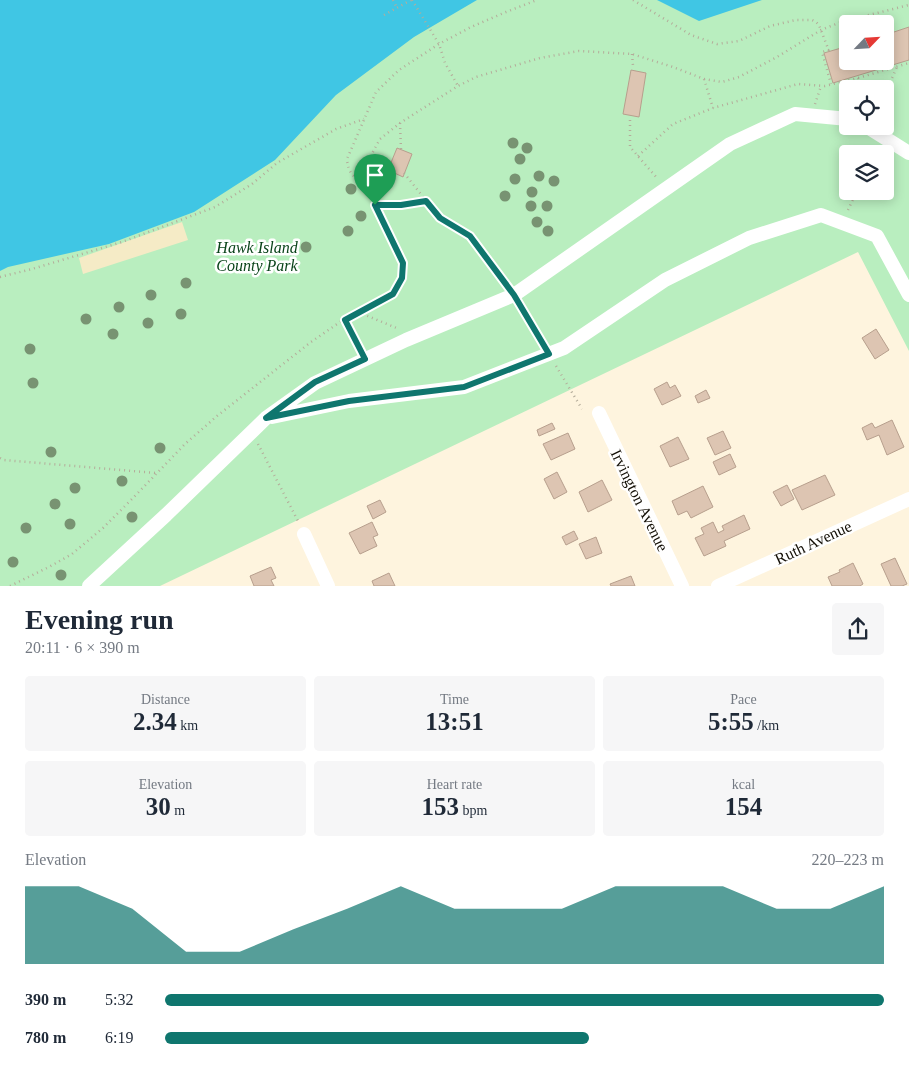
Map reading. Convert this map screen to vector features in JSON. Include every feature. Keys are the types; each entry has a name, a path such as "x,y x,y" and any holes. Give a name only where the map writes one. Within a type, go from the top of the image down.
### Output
{"street":[{"path":"89,586 266,418 315,382 416,336 514,295 730,144 795,114 839,118"},
{"path":"880,135 909,153"},
{"path":"266,418 349,401 464,387 564,348 665,280 749,238 821,215 877,236 909,294"},
{"name":"Irvington Avenue","path":"599,413 682,586"},
{"name":"Ruth Avenue","path":"718,586 909,499"},
{"path":"304,534 328,586"}],"path":[{"path":"392,0 398,8"},
{"path":"384,15 412,0 439,44 458,86"},
{"path":"367,183 358,181 352,174 347,159 376,92 399,70 439,44 471,27 536,0"},
{"path":"633,0 691,35 716,44 739,41 770,26 796,20 812,20 816,22 821,30 829,51 822,52 831,84"},
{"path":"869,15 909,5"},
{"path":"10,586 49,568 72,554 103,528 185,444 217,416 311,342 358,312 393,294 402,278 403,263 368,192 364,168 380,139 400,122 476,77 540,58 579,50 632,54 704,79 722,82 739,77 777,57 821,30 839,23"},
{"path":"632,54 633,66"},
{"path":"638,156 673,124 713,108 798,84 821,86 858,78 909,63"},
{"path":"890,80 898,67"},
{"path":"704,79 713,108"},
{"path":"0,277 122,242 215,207 252,184 277,163 336,129 364,119"},
{"path":"630,120 630,146 665,188"},
{"path":"400,122 401,149"},
{"path":"404,172 440,218 470,236 514,295 582,409"},
{"path":"843,224 852,200"},
{"path":"375,205 401,205 426,201"},
{"path":"358,312 416,336"},
{"path":"345,320 365,359"},
{"path":"252,432 304,534"},
{"path":"0,458 4,460 156,473"}],"green space":[{"name":"Hawk Island County Park","path":"0,0 909,0 909,351 858,252 160,586 0,586"}],"sand":[{"path":"182,222 188,240 83,274 79,258"}],"water":[{"path":"0,0 477,0 414,37 336,95 275,160 194,212 109,244 8,267 0,271"},
{"path":"657,0 762,0 699,21"}],"building":[{"path":"909,27 909,60 894,65 894,32"},
{"path":"839,49 839,70 876,70 833,83 824,53"},
{"path":"631,70 646,73 639,117 623,114"},
{"path":"397,148 412,154 403,177 388,170"},
{"path":"876,329 889,350 875,359 862,338"},
{"path":"667,382 670,388 675,385 681,396 662,405 654,389"},
{"path":"706,390 710,398 698,403 695,396"},
{"path":"892,420 904,447 887,455 879,435 867,440 862,428 872,423 875,428"},
{"path":"552,423 555,429 539,436 537,430"},
{"path":"723,431 731,448 715,455 707,438"},
{"path":"568,433 575,449 551,460 543,444"},
{"path":"678,437 689,459 670,467 660,446"},
{"path":"730,454 736,467 719,475 713,462"},
{"path":"557,472 567,492 554,499 544,479"},
{"path":"825,475 835,495 802,510 792,490"},
{"path":"602,480 612,500 588,512 579,492"},
{"path":"787,485 794,499 781,506 773,492"},
{"path":"703,486 713,507 691,518 687,511 678,515 672,501"},
{"path":"380,500 386,512 373,519 367,506"},
{"path":"744,515 750,529 724,541 726,546 704,556 695,538 704,534 701,528 713,522 718,533 724,530 722,526"},
{"path":"372,522 378,535 373,537 377,546 360,554 349,533"},
{"path":"574,531 578,539 566,545 562,537"},
{"path":"596,537 602,553 586,559 579,544"},
{"path":"895,558 907,584 902,586 891,586 881,564"},
{"path":"853,563 863,584 860,586 832,586 828,577 840,572 839,570"},
{"path":"271,567 276,578 271,580 274,586 254,586 250,576"},
{"path":"389,573 395,586 374,586 372,581"},
{"path":"631,576 635,586 611,586 610,584"}],"route":[{"path":"426,201 440,218 470,236 514,295 549,354 464,387 349,401 266,418 315,382 365,359 345,320 393,294 402,278 403,263 375,205 401,205 426,201"}]}
